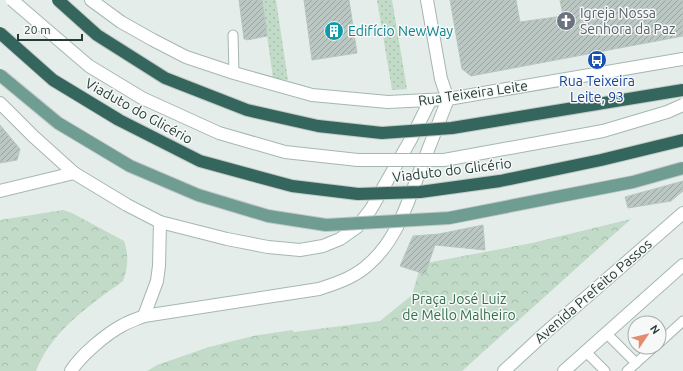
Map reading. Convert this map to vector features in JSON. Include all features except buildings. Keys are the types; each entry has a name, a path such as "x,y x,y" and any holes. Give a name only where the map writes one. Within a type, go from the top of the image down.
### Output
{"highway":[{"path":"58,0 97,35 165,78 247,110 318,126 382,133 452,128 683,90"},
{"name":"Viaduto do Glicério","path":"0,33 53,80 118,120 200,161 292,186 358,194 420,192 500,181 601,160 683,140"}],"main road":[{"name":"Viaduto do Glicério","path":"12,0 90,66 142,98 219,134 286,152 358,160 444,160 603,131 667,112 683,105"},
{"name":"Rua Teixeira Leite","path":"91,0 121,22 186,57 234,73 312,95 388,102 430,101 683,59"},
{"path":"71,371 98,342 123,325 144,316 319,289 340,282 359,272 369,264 385,247 403,214 448,99 441,79 427,0"},
{"path":"0,75 58,123 130,166 198,194 268,216 326,225 449,218 633,182 683,168"},
{"path":"0,103 33,136 74,173 127,205 160,222 227,239 268,247 300,250 322,246 340,239 357,226 371,209 411,139 441,79"},
{"path":"0,191 74,173"},
{"name":"Avenida Prefeito Passos","path":"504,371 683,213"},
{"path":"144,316 157,281 159,266 160,222"},
{"path":"564,371 683,265"}],"lane":[{"path":"233,36 234,73"},
{"path":"667,336 683,321"},
{"path":"606,333 636,363"},
{"path":"586,352 605,371"},
{"path":"627,371 645,355"}],"green space":[{"path":"262,0 276,0 288,80 273,78"},
{"path":"377,0 392,0 407,89 392,90"},
{"path":"63,210 72,213 124,241 127,251 127,261 123,281 97,300 62,331 43,356 36,371 0,371 0,220"},
{"name":"Praça José Luiz de Mello Malheiro","path":"631,219 462,371 147,371 157,365 209,347 253,336 292,330 294,332 380,321 412,295 421,264 532,243"}],"place":[{"name":"Igreja Nossa Senhora da Paz","path":"566,21"},
{"name":"Edifício NewWay","path":"334,31"},
{"name":"Rua Teixeira Leite, 93","path":"597,60"}]}
